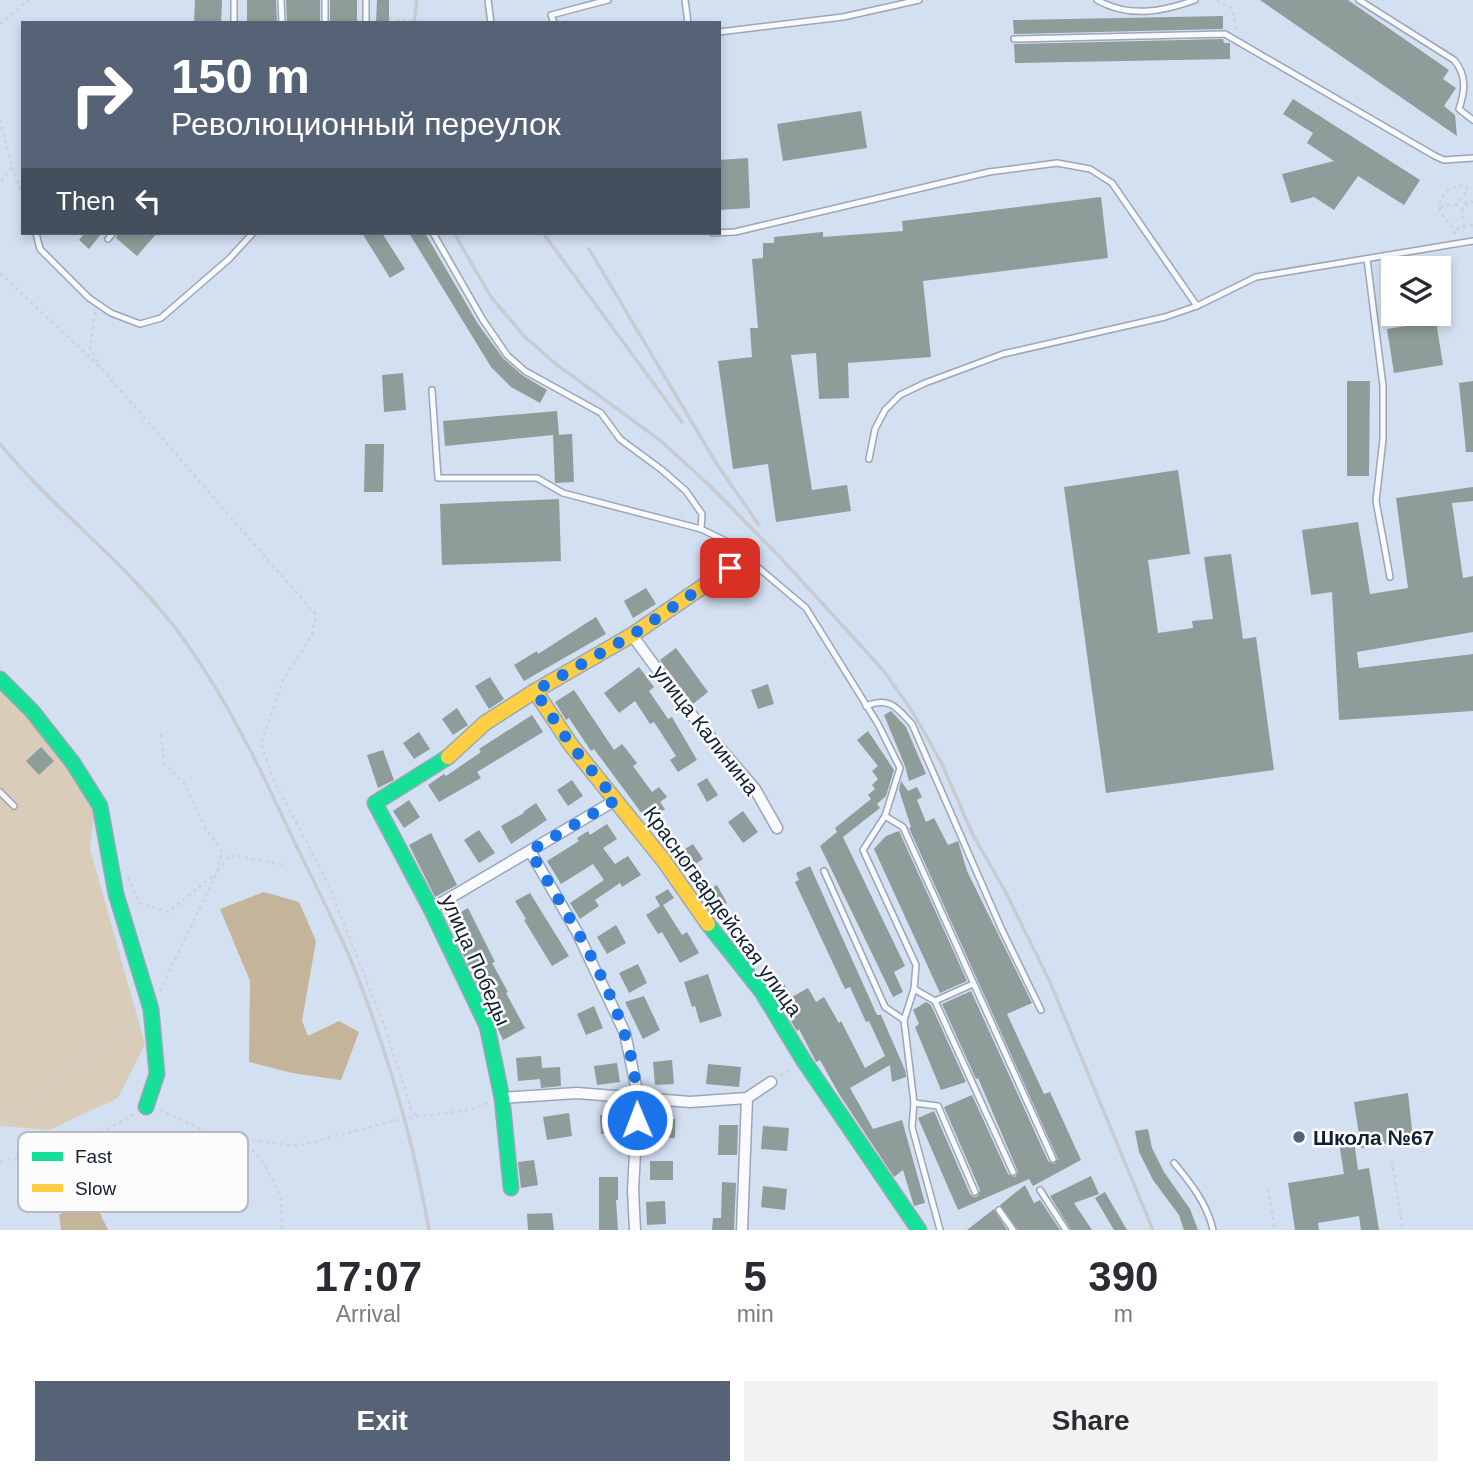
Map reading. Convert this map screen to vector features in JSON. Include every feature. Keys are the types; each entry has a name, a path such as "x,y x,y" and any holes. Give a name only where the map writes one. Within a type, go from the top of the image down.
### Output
{"street":[{"path":"535,691 632,635 746,557"},
{"name":"улица Калинина","path":"632,635 684,706 755,789 777,828"},
{"path":"0,679 32,711 73,763 100,806 116,894 151,1009 157,1074 146,1107"},
{"name":"Красногвардейская улица","path":"535,691 571,745 664,861 710,928 762,992 804,1061 919,1230"},
{"name":"улица Победы","path":"511,1188 502,1098 487,1026 432,909 375,803 452,755 485,723 535,691"},
{"path":"432,909 616,800"},
{"path":"530,851 577,932 625,1032 638,1097 633,1190 635,1230"},
{"path":"502,1098 578,1093 690,1102 747,1098 771,1082"},
{"path":"743,1230 747,1098"}],"lane":[{"path":"234,0 234,21"},
{"path":"281,0 282,21"},
{"path":"325,0 325,21"},
{"path":"366,0 366,21"},
{"path":"488,0 491,21"},
{"path":"553,21 551,15 608,0"},
{"path":"685,0 688,21"},
{"path":"879,0 884,8"},
{"path":"721,32 843,17 919,0"},
{"path":"1097,0 1105,5 1133,12 1166,11 1195,0"},
{"path":"1359,0 1454,60 1461,68 1464,78 1464,92 1459,109 1473,120"},
{"path":"1014,39 1225,34 1435,156 1444,160 1473,158"},
{"path":"721,233 735,232 989,172 1057,163 1090,169 1112,183 1197,306"},
{"path":"36,235 40,249 97,303 111,313 140,324 160,318 229,259 251,235"},
{"path":"108,239 111,235"},
{"path":"434,235 483,320 507,355 525,371 600,413 620,439 686,491 702,514 701,529"},
{"path":"869,460 874,429 885,410 900,395 925,383 1003,355 1128,326 1197,306 1256,277 1473,241"},
{"path":"1367,259 1384,386 1383,439 1376,501 1390,577"},
{"path":"432,390 438,478 537,478 563,493 701,529 728,542 806,608 866,705 900,768 885,816 863,850 916,965 914,989 904,1020 914,1103 912,1127 940,1230"},
{"path":"866,705 877,701 894,704 912,724 1002,930 1041,1010"},
{"path":"0,792 14,806"},
{"path":"885,816 903,827 1053,1159"},
{"path":"824,871 885,1007 904,1020"},
{"path":"934,1002 973,984"},
{"path":"914,989 934,1002 1013,1172"},
{"path":"914,1103 938,1105 975,1192"},
{"path":"1174,1163 1192,1186 1213,1230"},
{"path":"1040,1190 1066,1230"},
{"path":"999,1210 1013,1230"}],"path":[{"path":"0,24 29,0"},
{"path":"1217,0 1233,9 1238,42"},
{"path":"389,18 411,21"},
{"path":"0,120 12,167 21,189"},
{"path":"0,183 12,167"},
{"path":"1440,208 1444,195 1454,187 1467,186 1463,199"},
{"path":"1463,199 1467,203"},
{"path":"1440,208 1456,204 1463,199"},
{"path":"1462,209 1473,201"},
{"path":"1456,204 1462,209 1464,227"},
{"path":"1440,208 1454,229 1457,244"},
{"path":"1454,229 1473,225"},
{"path":"0,273 101,368 316,615 312,635 283,680 261,743 272,779 327,881 386,1030 412,1112 419,1117"},
{"path":"97,303 90,349 101,368"},
{"path":"123,866 139,903 167,912 216,874 222,851 206,829 184,783 164,764 161,734"},
{"path":"0,1125 151,1009 216,874 230,855 286,865"},
{"path":"771,1082 804,1061"},
{"path":"248,1140 297,1146 419,1117 470,1110 502,1098"},
{"path":"102,1132 146,1107 166,1112 207,1132"},
{"path":"248,1145 264,1163 281,1196 282,1230"},
{"path":"0,1162 18,1158"},
{"path":"1392,1160 1403,1230"},
{"path":"1268,1189 1275,1230"}],"shaded area":[{"path":"0,689 38,728 69,766 95,807 90,849 145,1044 118,1098 49,1130 0,1126"},
{"path":"264,892 299,902 316,941 302,1021 308,1036 339,1021 359,1032 341,1080 292,1073 249,1062 250,981 220,909"},
{"path":"64,1212 99,1212 108,1230 61,1230 59,1215"}],"building":[{"path":"195,0 222,0 221,21 194,21"},
{"path":"247,0 276,0 277,21 247,21"},
{"path":"286,0 320,0 320,21 287,21"},
{"path":"330,0 357,0 357,21 330,21"},
{"path":"377,0 389,0 389,21 376,21"},
{"path":"1260,0 1348,0 1449,70 1443,79 1456,88 1444,106 1455,115 1457,136"},
{"path":"1223,16 1223,29 1014,34 1013,20"},
{"path":"1223,39 1224,43 1230,43 1230,59 1015,63 1014,44"},
{"path":"1293,99 1420,180 1404,205 1358,176 1334,210 1314,197 1291,203 1282,174 1334,161 1307,143 1313,133 1283,114"},
{"path":"861,111 867,148 783,161 777,124"},
{"path":"748,158 750,208 721,210 721,160"},
{"path":"1101,197 1108,258 923,281 931,357 848,363 849,398 819,399 816,353 791,355 812,490 847,485 851,511 776,522 768,464 733,469 718,361 752,357 750,328 758,328 752,259 763,258 763,243 774,243 774,237 823,232 823,237 903,231 902,221"},
{"path":"83,235 100,235 89,249 79,240"},
{"path":"117,235 155,235 137,256 116,238"},
{"path":"363,235 383,235 405,269 390,278"},
{"path":"410,235 426,235 478,324 503,358 522,375 547,390 540,403 511,387 491,367"},
{"path":"1437,326 1443,365 1394,373 1387,329"},
{"path":"403,373 406,410 384,412 382,375"},
{"path":"1347,381 1370,381 1369,476 1347,476"},
{"path":"1473,381 1473,452 1466,452 1459,383"},
{"path":"557,411 559,435 572,434 574,482 555,483 553,435 445,446 443,421"},
{"path":"365,444 384,444 383,492 364,492"},
{"path":"1178,470 1190,554 1148,560 1158,633 1193,628 1192,621 1213,619 1204,557 1231,554 1243,639 1256,637 1274,770 1106,793 1064,487"},
{"path":"1473,487 1473,501 1452,503 1463,578 1473,576 1473,632 1357,652 1359,668 1473,654 1473,711 1339,720 1332,592 1311,595 1302,530 1358,522 1370,594 1408,588 1396,498"},
{"path":"559,499 561,561 442,565 440,504"},
{"path":"646,588 656,604 633,618 624,601"},
{"path":"596,617 606,634 524,681 514,665 537,651 538,654"},
{"path":"676,648 708,692 693,704 660,660"},
{"path":"639,667 654,687 649,691 668,719 672,717 697,760 678,772 670,760 676,756 654,722 650,724 635,701 619,713 604,693"},
{"path":"490,677 504,699 489,709 475,686"},
{"path":"768,684 774,704 758,709 751,690"},
{"path":"574,690 614,750 622,744 637,763 633,766 652,792 659,787 667,797 660,802 665,809 648,820 594,749 591,751 569,718 566,720 555,702"},
{"path":"457,708 468,725 453,735 442,719"},
{"path":"891,711 906,727 926,774 909,781 884,715"},
{"path":"532,715 543,732 477,772 481,778 439,802 428,785 444,774 446,776 481,752 479,749"},
{"path":"868,731 894,770 886,796 877,804 880,808 843,837 905,966 894,972 903,992 893,997 820,846 837,832 835,828 871,799 868,795 875,789 872,785 878,779 872,771 878,766 857,740"},
{"path":"419,732 430,749 414,759 403,743"},
{"path":"41,747 54,761 39,775 26,761"},
{"path":"383,750 394,780 378,788 367,755"},
{"path":"707,778 718,795 707,802 697,784"},
{"path":"572,780 583,796 568,806 557,790"},
{"path":"901,781 908,791 917,787 922,797 917,800 926,822 934,818 948,845 958,841 967,871 1032,1003 1007,1014 1044,1094 1050,1092 1081,1160 1033,1186 1029,1179 958,1210 918,1118 934,1111 970,1194 978,1196 980,1190 944,1107 972,1095 1008,1174 1015,1177 1018,1172 978,1078 976,1079 942,1004 971,991 1048,1161 1054,1164 1058,1159 909,828 911,827 899,790"},
{"path":"409,800 420,817 404,828 393,811"},
{"path":"536,803 547,820 511,844 501,826"},
{"path":"743,811 758,832 743,843 728,822"},
{"path":"607,824 617,839 603,848 615,864 628,856 641,875 622,887 620,883 595,900 599,906 580,919 570,903 604,880 593,864 561,884 547,861 579,841 577,838 588,831 590,835"},
{"path":"479,830 495,853 479,863 464,840"},
{"path":"899,831 967,981 940,993 874,849 886,836"},
{"path":"431,833 457,885 435,897 409,845"},
{"path":"693,844 703,859 685,871 675,855"},
{"path":"810,866 877,1015 881,1015 905,1070 906,1077 892,1082 890,1065 850,1088 873,1129 902,1120 925,1203 914,1206 903,1170 894,1177 839,1094 820,1060 816,1062 799,1029 797,1031 773,991 784,984 792,997 808,988 816,1002 824,997 839,1023 841,1021 865,1068 885,1056 850,987 845,989 795,882 799,880 796,873"},
{"path":"717,885 727,903 711,912 699,895"},
{"path":"668,889 674,898 663,905 682,935 687,932 699,953 680,963 662,932 658,934 646,915 660,906 655,897"},
{"path":"530,893 569,956 552,966 515,901"},
{"path":"468,908 495,962 492,963 508,992 506,993 525,1028 503,1040 447,920"},
{"path":"616,925 626,943 607,954 597,937"},
{"path":"638,964 647,983 629,993 619,973"},
{"path":"708,974 722,1016 700,1023 684,982"},
{"path":"644,996 660,1030 643,1039 625,1002"},
{"path":"926,1002 931,1005 966,1082 941,1090 915,1027 919,1024 913,1010"},
{"path":"594,1006 603,1028 586,1035 577,1014"},
{"path":"541,1056 542,1068 560,1067 561,1086 541,1088 540,1079 518,1081 516,1058"},
{"path":"672,1060 674,1084 655,1085 653,1062"},
{"path":"617,1063 620,1082 597,1085 594,1066"},
{"path":"708,1064 741,1067 739,1087 706,1084"},
{"path":"1408,1093 1413,1139 1361,1148 1354,1102"},
{"path":"569,1113 572,1136 547,1140 543,1117"},
{"path":"623,1113 624,1133 601,1134 600,1115"},
{"path":"652,1119 675,1119 675,1138 652,1138"},
{"path":"719,1125 738,1125 737,1155 718,1155"},
{"path":"763,1126 789,1128 787,1151 761,1149"},
{"path":"1148,1129 1152,1148 1164,1172 1190,1209 1198,1230 1184,1230 1179,1215 1153,1180 1139,1152 1135,1131"},
{"path":"1354,1141 1358,1170 1369,1168 1379,1230 1361,1230 1359,1216 1318,1223 1319,1230 1295,1230 1288,1183 1344,1174 1339,1143"},
{"path":"534,1160 538,1185 521,1188 518,1162"},
{"path":"650,1161 673,1161 673,1180 650,1180"},
{"path":"1091,1176 1099,1194 1074,1203 1092,1230 1071,1230 1050,1196"},
{"path":"599,1177 618,1177 618,1230 599,1230"},
{"path":"722,1182 736,1183 734,1230 712,1230 713,1218 721,1218"},
{"path":"1025,1185 1034,1203 1040,1200 1060,1230 1018,1230 1000,1205"},
{"path":"763,1186 787,1189 785,1210 761,1207"},
{"path":"1105,1192 1127,1230 1114,1230 1095,1198"},
{"path":"665,1201 666,1224 647,1225 646,1202"},
{"path":"994,1209 1007,1230 967,1230"},
{"path":"552,1213 554,1230 528,1230 527,1214"}],"railway":[{"path":"414,21 417,0"},
{"path":"455,235 491,297 525,337 556,364 661,441 710,486 779,556 883,670 912,711 941,762 973,835 1005,891 1050,982 1153,1230"},
{"path":"544,235 682,422"},
{"path":"589,249 718,466 759,525"},
{"path":"0,444 164,614 201,665 244,738 357,975 399,1101 429,1230"}],"traffic: fast":[{"path":"0,679 32,711 73,763 100,806 116,894 151,1009 157,1074 146,1107"},
{"path":"448,757 375,803 431,909 487,1026 502,1098 511,1188"},
{"path":"708,924 762,992 804,1061 919,1230"}],"traffic: slow":[{"path":"448,757 485,723 632,635 746,557"},
{"path":"535,691 571,745 664,861 708,924"}],"place":[{"name":"Школа №67","path":"1299,1137"}],"route":[{"path":"637,1120 635,1072 625,1032 577,932 530,851 616,800 571,745 535,691 632,635 730,568"}]}
